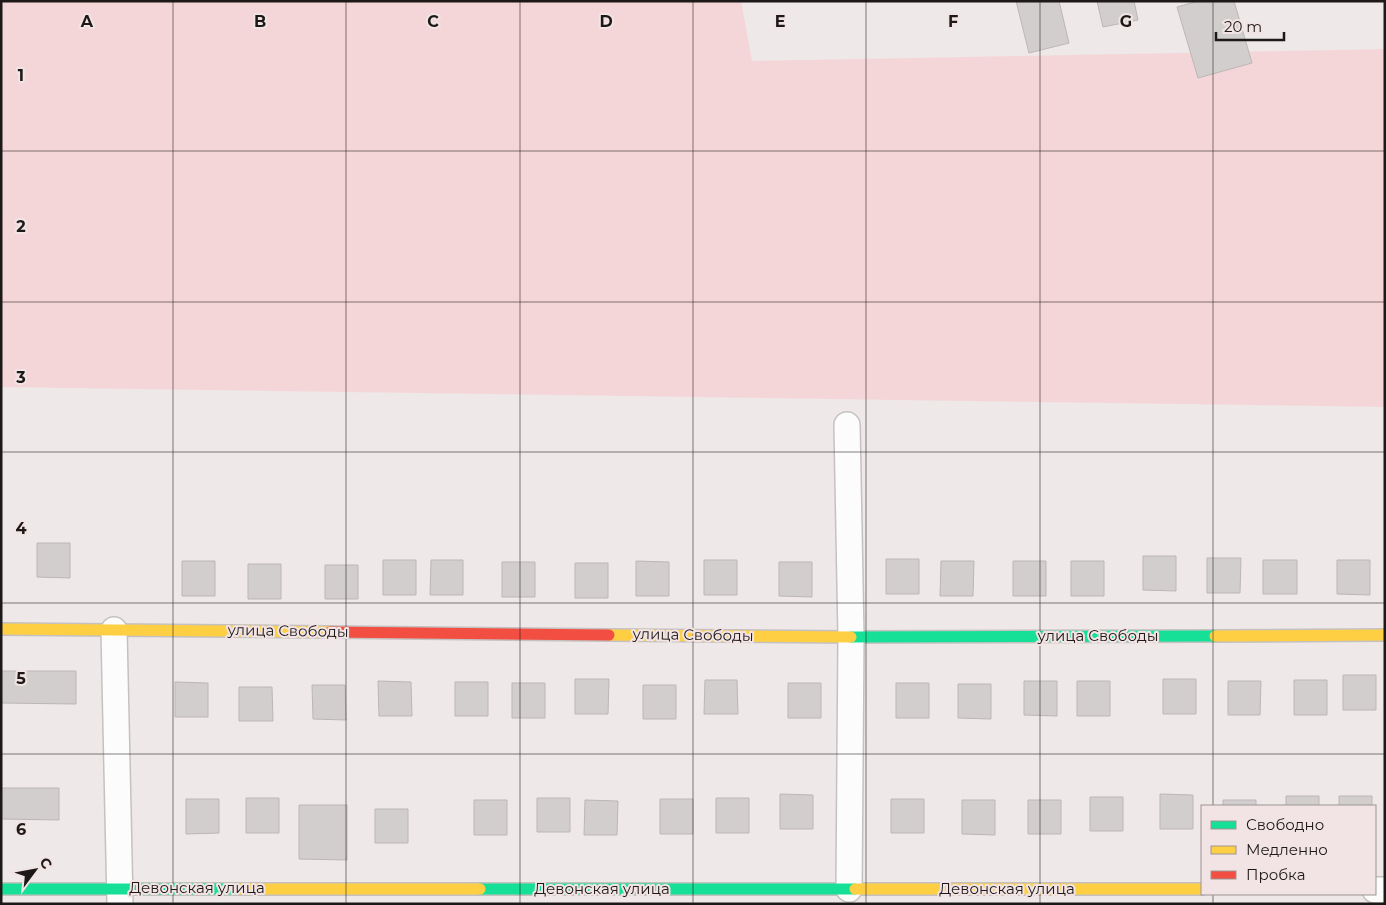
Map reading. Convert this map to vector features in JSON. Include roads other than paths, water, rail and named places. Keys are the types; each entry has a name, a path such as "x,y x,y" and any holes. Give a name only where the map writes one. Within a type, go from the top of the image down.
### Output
{"street":[{"path":"847,425 851,637 849,889"},
{"name":"улица Свободы","path":"1,629 851,637 1385,635"},
{"path":"114,630 120,896"},
{"name":"Девонская улица","path":"1,889 120,896 849,889 1201,889"}]}
